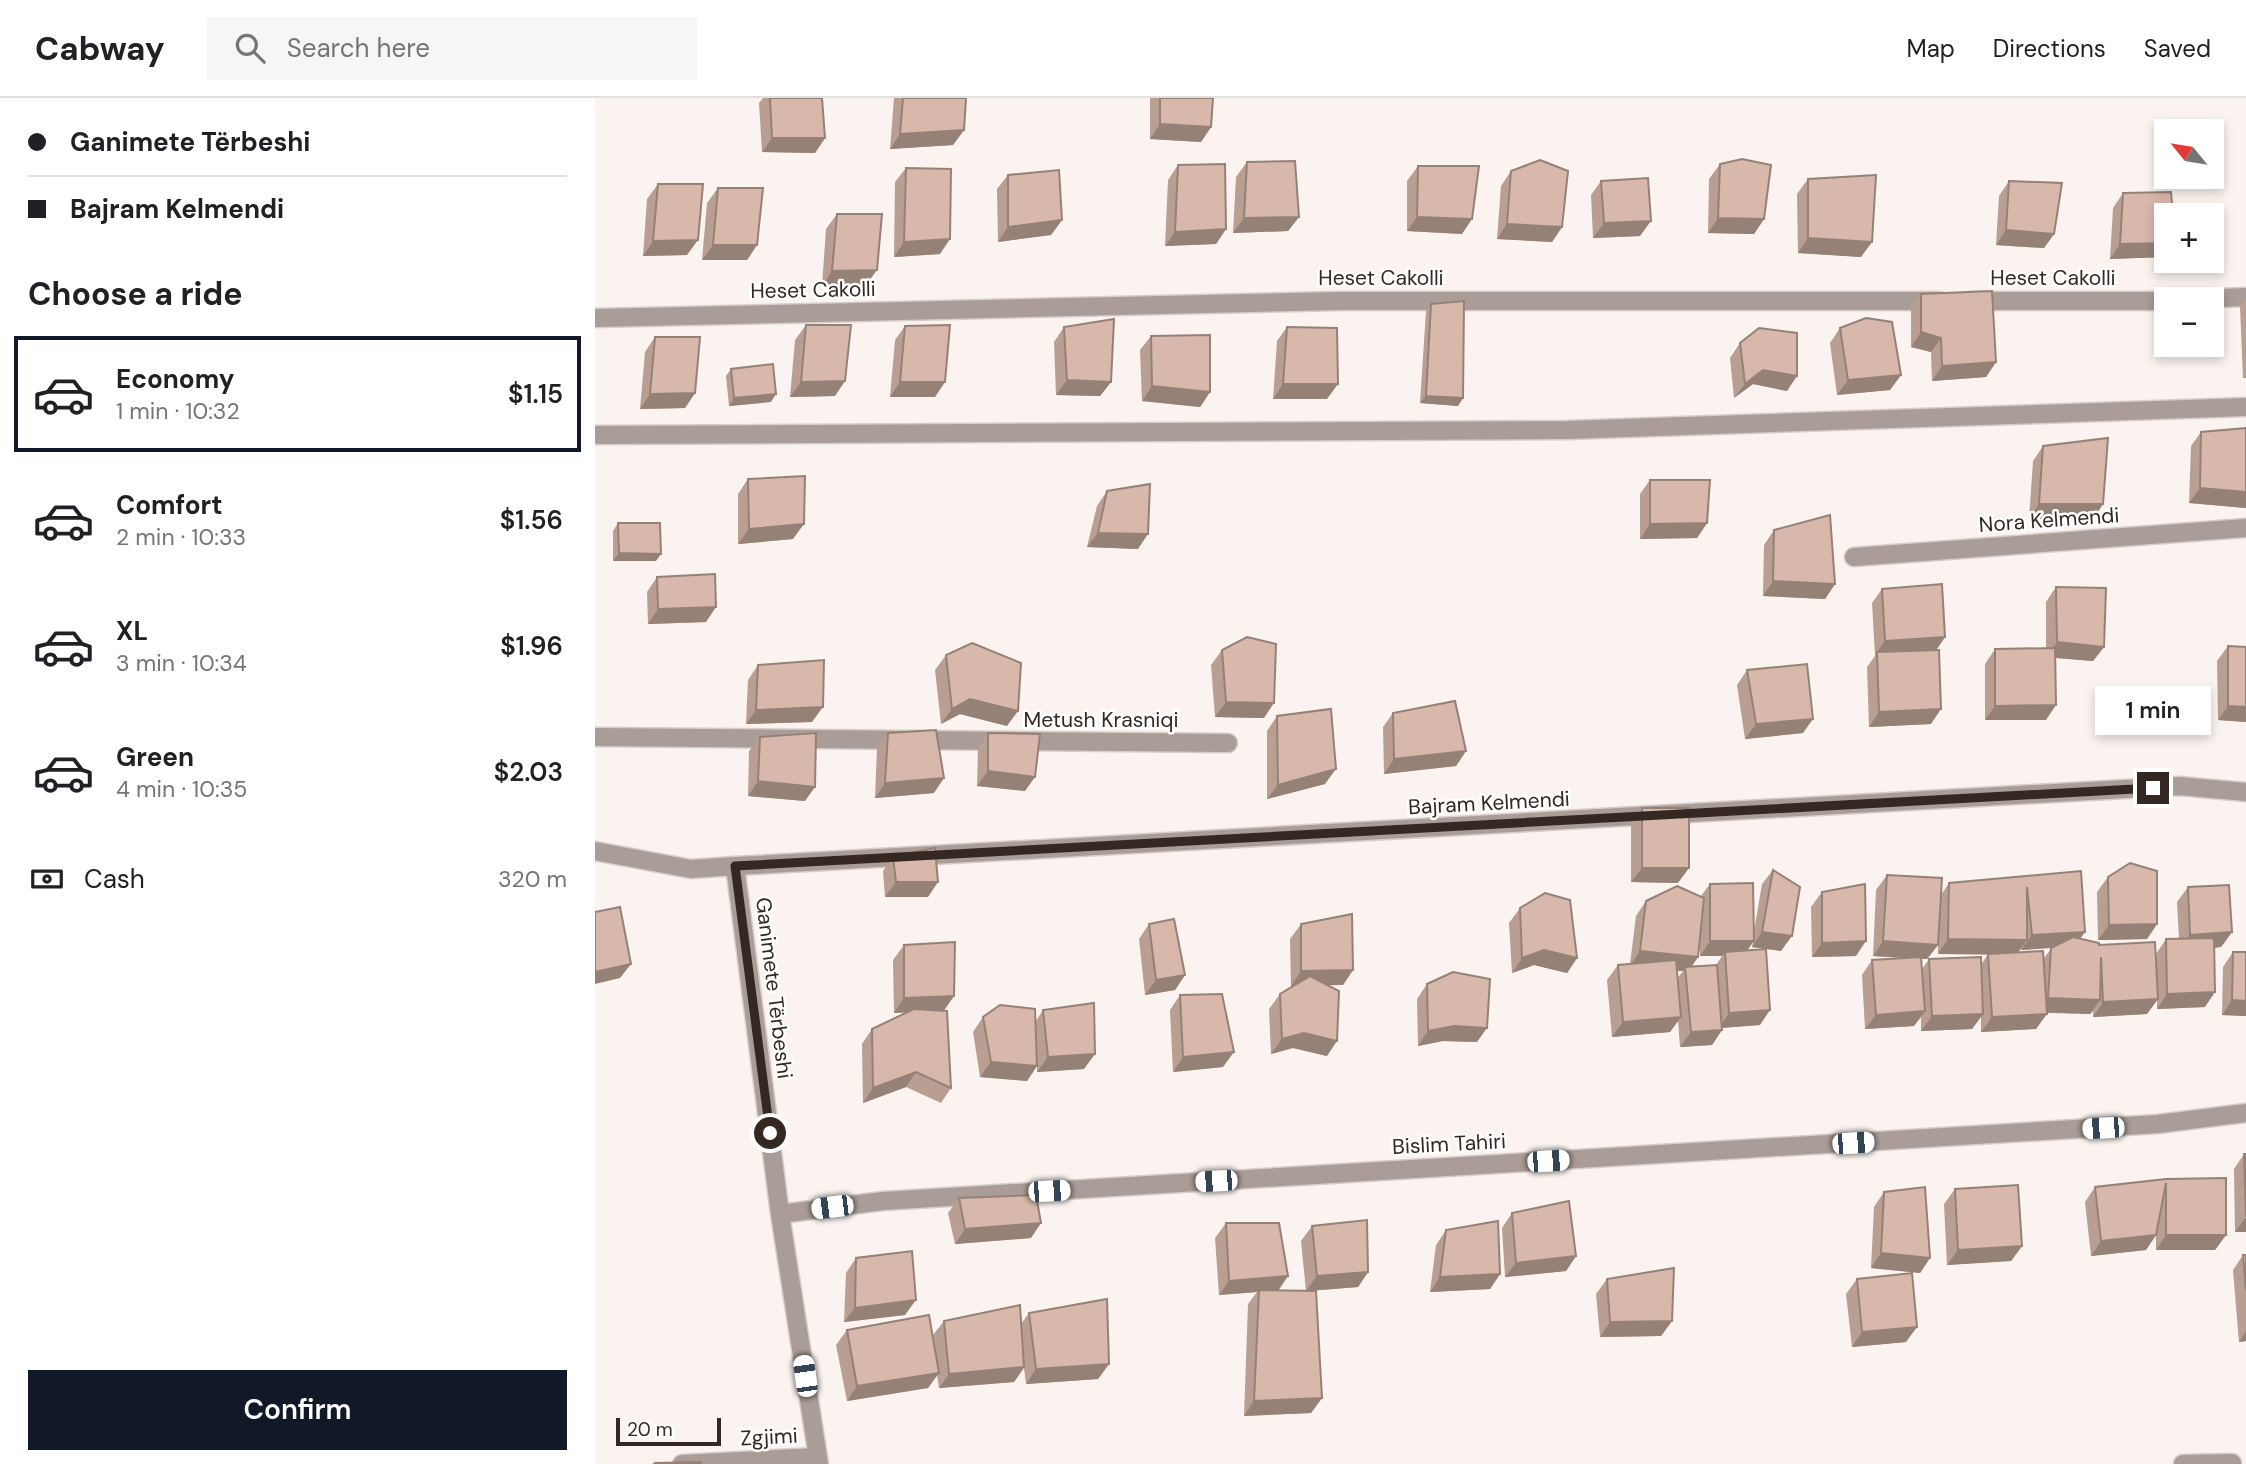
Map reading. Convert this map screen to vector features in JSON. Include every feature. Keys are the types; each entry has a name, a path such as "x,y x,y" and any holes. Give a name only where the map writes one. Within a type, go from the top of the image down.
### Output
{"street":[{"path":"2224,298 2246,297"},
{"name":"Heset Cakolli","path":"595,318 1352,301 2154,301"},
{"path":"595,435 1567,430 2246,407"},
{"name":"Nora Kelmendi","path":"1854,557 2246,528"},
{"name":"Metush Krasniqi","path":"595,737 1228,743"},
{"name":"Bajram Kelmendi","path":"735,866 2179,786 2246,792"},
{"path":"595,851 691,869 735,866"},
{"name":"Ganimete Tërbeshi","path":"735,866 781,1214 818,1461"},
{"name":"Bislim Tahiri","path":"781,1214 883,1201 2158,1124 2246,1114"},
{"name":"Zgjimi","path":"682,1464 818,1461"},
{"path":"2183,1464 2232,1463"}],"building":[{"path":"770,98 822,98 825,138 772,138"},
{"path":"903,98 966,98 964,130 900,134"},
{"path":"1160,98 1213,98 1211,127 1160,124"},
{"path":"1742,159 1771,165 1764,219 1718,218 1720,164"},
{"path":"1540,160 1568,171 1562,227 1507,224 1511,171"},
{"path":"1295,161 1299,217 1244,218 1247,162"},
{"path":"1225,164 1226,229 1175,232 1178,165"},
{"path":"1418,166 1479,166 1472,219 1417,217"},
{"path":"906,168 951,169 950,239 904,242"},
{"path":"1059,170 1062,220 1008,227 1008,175"},
{"path":"1876,175 1872,242 1808,238 1808,179"},
{"path":"1648,178 1651,221 1604,223 1601,181"},
{"path":"2009,181 2062,183 2054,234 2006,230"},
{"path":"658,184 703,184 698,240 653,241"},
{"path":"718,188 763,188 757,245 713,245"},
{"path":"2171,192 2172,203 2154,203 2154,243 2120,244 2123,193"},
{"path":"837,214 882,214 877,270 832,271"},
{"path":"1992,291 1996,362 1942,366 1941,338 1921,332 1921,294"},
{"path":"1464,301 1463,398 1426,396 1431,304"},
{"path":"1866,318 1892,322 1901,375 1848,380 1840,328"},
{"path":"1114,319 1111,382 1067,380 1064,327"},
{"path":"806,325 851,325 845,381 801,382"},
{"path":"950,325 945,382 900,382 905,326"},
{"path":"1287,327 1337,328 1338,384 1283,384"},
{"path":"1759,328 1797,333 1797,376 1763,370 1745,384 1740,343"},
{"path":"1210,335 1210,392 1152,386 1151,336"},
{"path":"655,337 700,337 695,393 650,394"},
{"path":"773,364 776,394 734,398 731,369"},
{"path":"2246,428 2246,492 2200,488 2201,432"},
{"path":"2108,438 2103,504 2039,504 2043,446"},
{"path":"805,476 804,524 749,529 748,479"},
{"path":"1650,480 1710,480 1707,523 1650,524"},
{"path":"1150,484 1148,534 1098,533 1107,491"},
{"path":"1830,515 1835,584 1773,581 1774,530"},
{"path":"618,523 660,523 661,554 619,553"},
{"path":"715,574 716,607 658,609 657,577"},
{"path":"1942,584 1945,637 1885,641 1882,589"},
{"path":"2056,587 2106,588 2104,647 2057,642"},
{"path":"1247,637 1276,644 1274,703 1226,702 1222,650"},
{"path":"972,643 1021,663 1018,711 970,699 952,709 946,655"},
{"path":"2228,646 2246,647 2246,707 2228,706"},
{"path":"2055,648 2056,705 1995,706 1995,649"},
{"path":"1939,650 1941,709 1879,712 1877,652"},
{"path":"824,660 823,707 756,710 758,665"},
{"path":"1807,664 1813,719 1756,724 1747,670"},
{"path":"1455,701 1466,751 1394,759 1393,713"},
{"path":"1331,709 1336,769 1278,785 1277,716"},
{"path":"936,730 944,778 885,783 888,733"},
{"path":"816,733 815,787 758,781 760,737"},
{"path":"988,733 1040,734 1035,777 988,771"},
{"path":"1642,808 1689,808 1689,868 1642,868"},
{"path":"935,848 938,882 896,882 893,857"},
{"path":"2130,863 2157,871 2157,924 2109,925 2108,877"},
{"path":"1773,870 1800,887 1792,936 1762,932"},
{"path":"2081,871 2085,932 2032,935 2027,887 2027,940 1948,939 1949,883"},
{"path":"1887,875 1942,878 1938,945 1883,941"},
{"path":"1753,883 1754,941 1710,941 1710,884"},
{"path":"1865,884 1866,941 1822,943 1822,892"},
{"path":"2229,885 2232,932 2190,935 2188,887"},
{"path":"1677,886 1704,898 1698,957 1640,951 1646,901"},
{"path":"1545,893 1570,900 1577,958 1544,950 1522,958 1520,908"},
{"path":"620,907 631,964 595,972 595,912"},
{"path":"1352,914 1353,970 1301,971 1301,924"},
{"path":"1174,919 1185,975 1156,980 1149,924"},
{"path":"2073,937 2099,945 2155,942 2158,999 2103,1002 2101,957 2100,1000 2048,998 2051,948"},
{"path":"2214,938 2215,992 2167,994 2166,939"},
{"path":"955,942 954,996 904,998 904,945"},
{"path":"1766,949 1770,1010 1729,1013 1725,952"},
{"path":"2043,951 2047,1014 1992,1017 1988,954"},
{"path":"2233,952 2246,952 2246,1001 2232,1000"},
{"path":"1921,957 1925,1011 1876,1015 1872,960"},
{"path":"1981,957 1983,1014 1932,1016 1929,959"},
{"path":"1676,960 1681,1017 1623,1022 1618,965"},
{"path":"1717,965 1722,1030 1691,1032 1685,967"},
{"path":"1453,972 1490,979 1487,1028 1454,1026 1428,1031 1427,984"},
{"path":"1310,976 1339,991 1337,1041 1304,1033 1282,1039 1280,994"},
{"path":"1222,994 1234,1052 1183,1057 1180,995"},
{"path":"1094,1003 1095,1054 1048,1057 1043,1010"},
{"path":"1000,1005 1035,1009 1037,1066 991,1062 983,1017"},
{"path":"914,1009 947,1011 951,1088 916,1072 873,1088 872,1029"},
{"path":"2244,1154 2246,1154 2246,1217"},
{"path":"2226,1178 2226,1235 2166,1235 2166,1183 2156,1235 2101,1241 2095,1187 2166,1179"},
{"path":"2018,1185 2022,1246 1958,1250 1955,1189"},
{"path":"1925,1187 1930,1258 1881,1253 1884,1192"},
{"path":"1036,1195 1041,1223 965,1229 959,1198"},
{"path":"1569,1201 1576,1256 1516,1263 1512,1213"},
{"path":"1367,1220 1368,1272 1317,1276 1312,1226"},
{"path":"1498,1221 1500,1274 1440,1277 1446,1230"},
{"path":"1226,1223 1279,1223 1288,1276 1229,1281"},
{"path":"912,1251 916,1300 855,1308 856,1258"},
{"path":"2243,1255 2246,1255 2246,1291"},
{"path":"1674,1268 1672,1321 1610,1322 1607,1279"},
{"path":"1912,1273 1917,1327 1862,1332 1857,1279"},
{"path":"1259,1290 1316,1291 1322,1398 1254,1401"},
{"path":"1107,1299 1109,1364 1036,1369 1029,1313"},
{"path":"1020,1305 1024,1367 949,1374 944,1321"},
{"path":"929,1315 939,1373 857,1386 847,1330"},
{"path":"655,1463 701,1464 654,1464"}],"route":[{"path":"770,1133 735,866 2153,788"}]}
